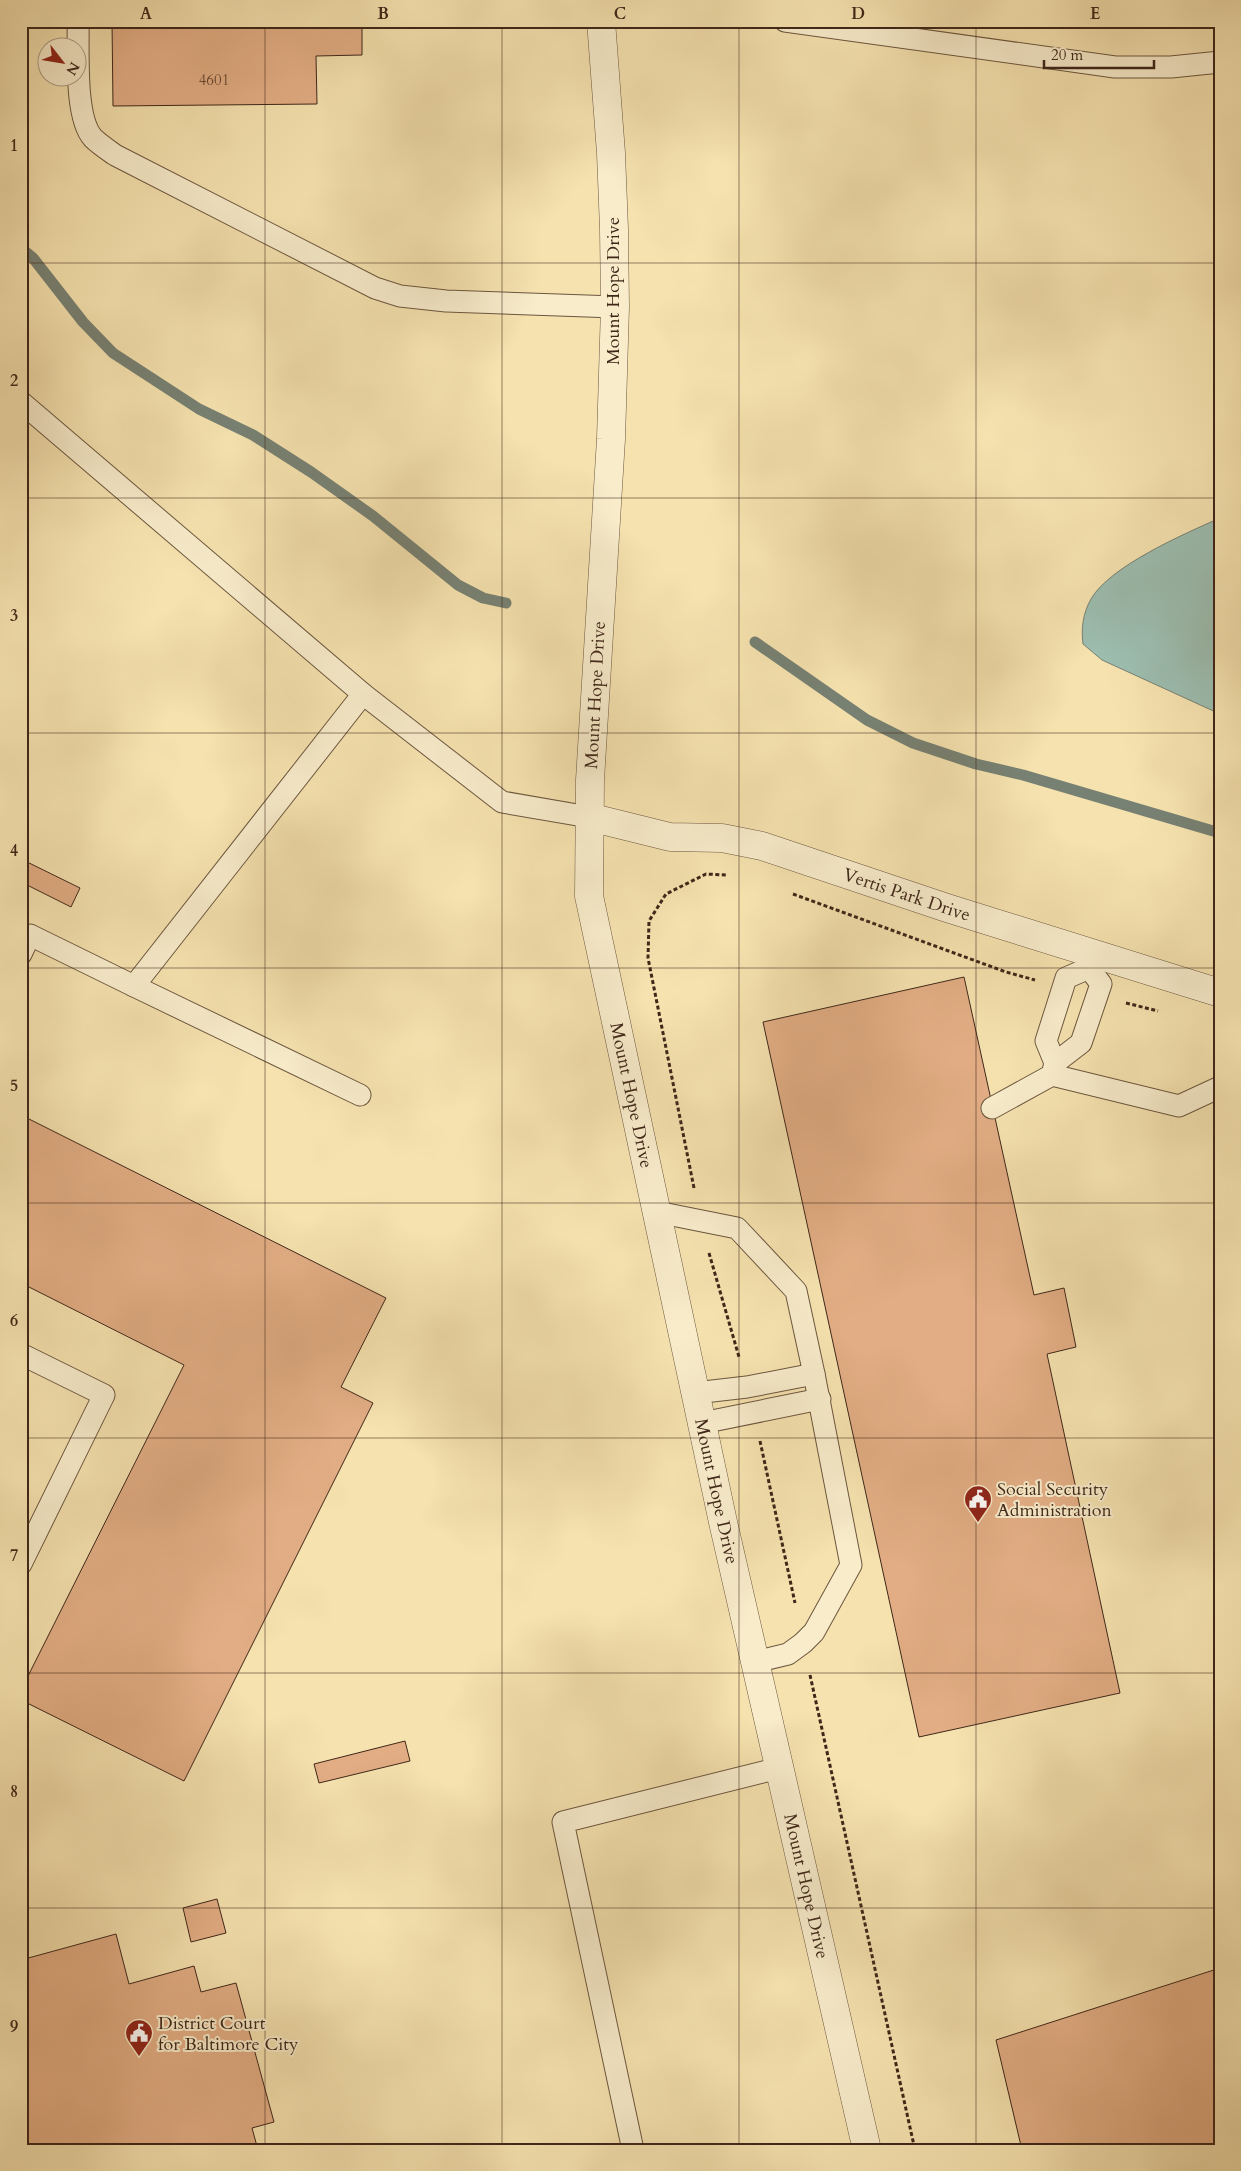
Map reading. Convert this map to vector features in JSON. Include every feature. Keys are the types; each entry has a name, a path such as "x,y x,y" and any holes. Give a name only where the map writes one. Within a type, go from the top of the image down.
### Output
{"street":[{"name":"Mount Hope Drive","path":"601,21 611,153 615,307 611,439 595,683 589,817 589,896 695,1393 867,2150"},
{"name":"Vertis Park Drive","path":"589,817 670,837 722,838 762,846 1091,961 1220,993"}],"lane":[{"path":"78,21 79,92 83,117 92,137 114,155 375,288 400,296 446,301 615,307"},
{"path":"785,21 1115,67 1171,67 1220,62"},
{"path":"21,402 363,694 502,802 589,817"},
{"path":"134,986 363,694"},
{"path":"21,954 30,935 360,1095"},
{"path":"992,1108 1053,1069 1081,1043 1101,984 1091,961 1066,978 1046,1041 1053,1069"},
{"path":"1053,1069 1179,1106 1220,1088"},
{"path":"657,1212 737,1228 796,1290 820,1399 851,1565 814,1632 803,1644 788,1654 755,1662"},
{"path":"21,1354 104,1395 21,1564"},
{"path":"695,1393 747,1387 814,1374"},
{"path":"702,1423 820,1399"},
{"path":"633,2150 563,1822 779,1768"}],"shaded area":[{"path":"1220,518 1220,714 1102,660 1083,644 1082,632 1084,615 1088,604 1101,587 1114,575 1149,552"}],"building":[{"path":"112,21 362,21 362,55 316,56 317,104 113,106"},
{"path":"21,859 80,888 71,907 21,882"},
{"name":"Social Security Administration","path":"964,977 1034,1295 1064,1288 1076,1347 1047,1354 1120,1693 919,1737 763,1022"},
{"path":"21,1115 386,1298 341,1387 373,1403 184,1781 21,1700 21,1690 184,1365 21,1283"},
{"path":"405,1741 410,1761 319,1783 314,1764"},
{"path":"217,1899 226,1933 191,1942 183,1908"},
{"name":"District Court for Baltimore City","path":"116,1934 129,1984 194,1966 201,1992 236,1983 274,2122 252,2128 258,2150 21,2150 21,1960"},
{"path":"1220,1968 1220,2150 1022,2150 996,2040"}],"waterway":[{"path":"21,248 33,258 83,322 113,353 199,409 253,435 311,472 373,516 458,585 483,598 506,603"},
{"path":"755,642 867,720 913,743 976,764 1023,775 1220,833"}],"place":[{"name":"Social Security Administration","path":"978,1523"},
{"name":"District Court for Baltimore City","path":"139,2057"}]}
